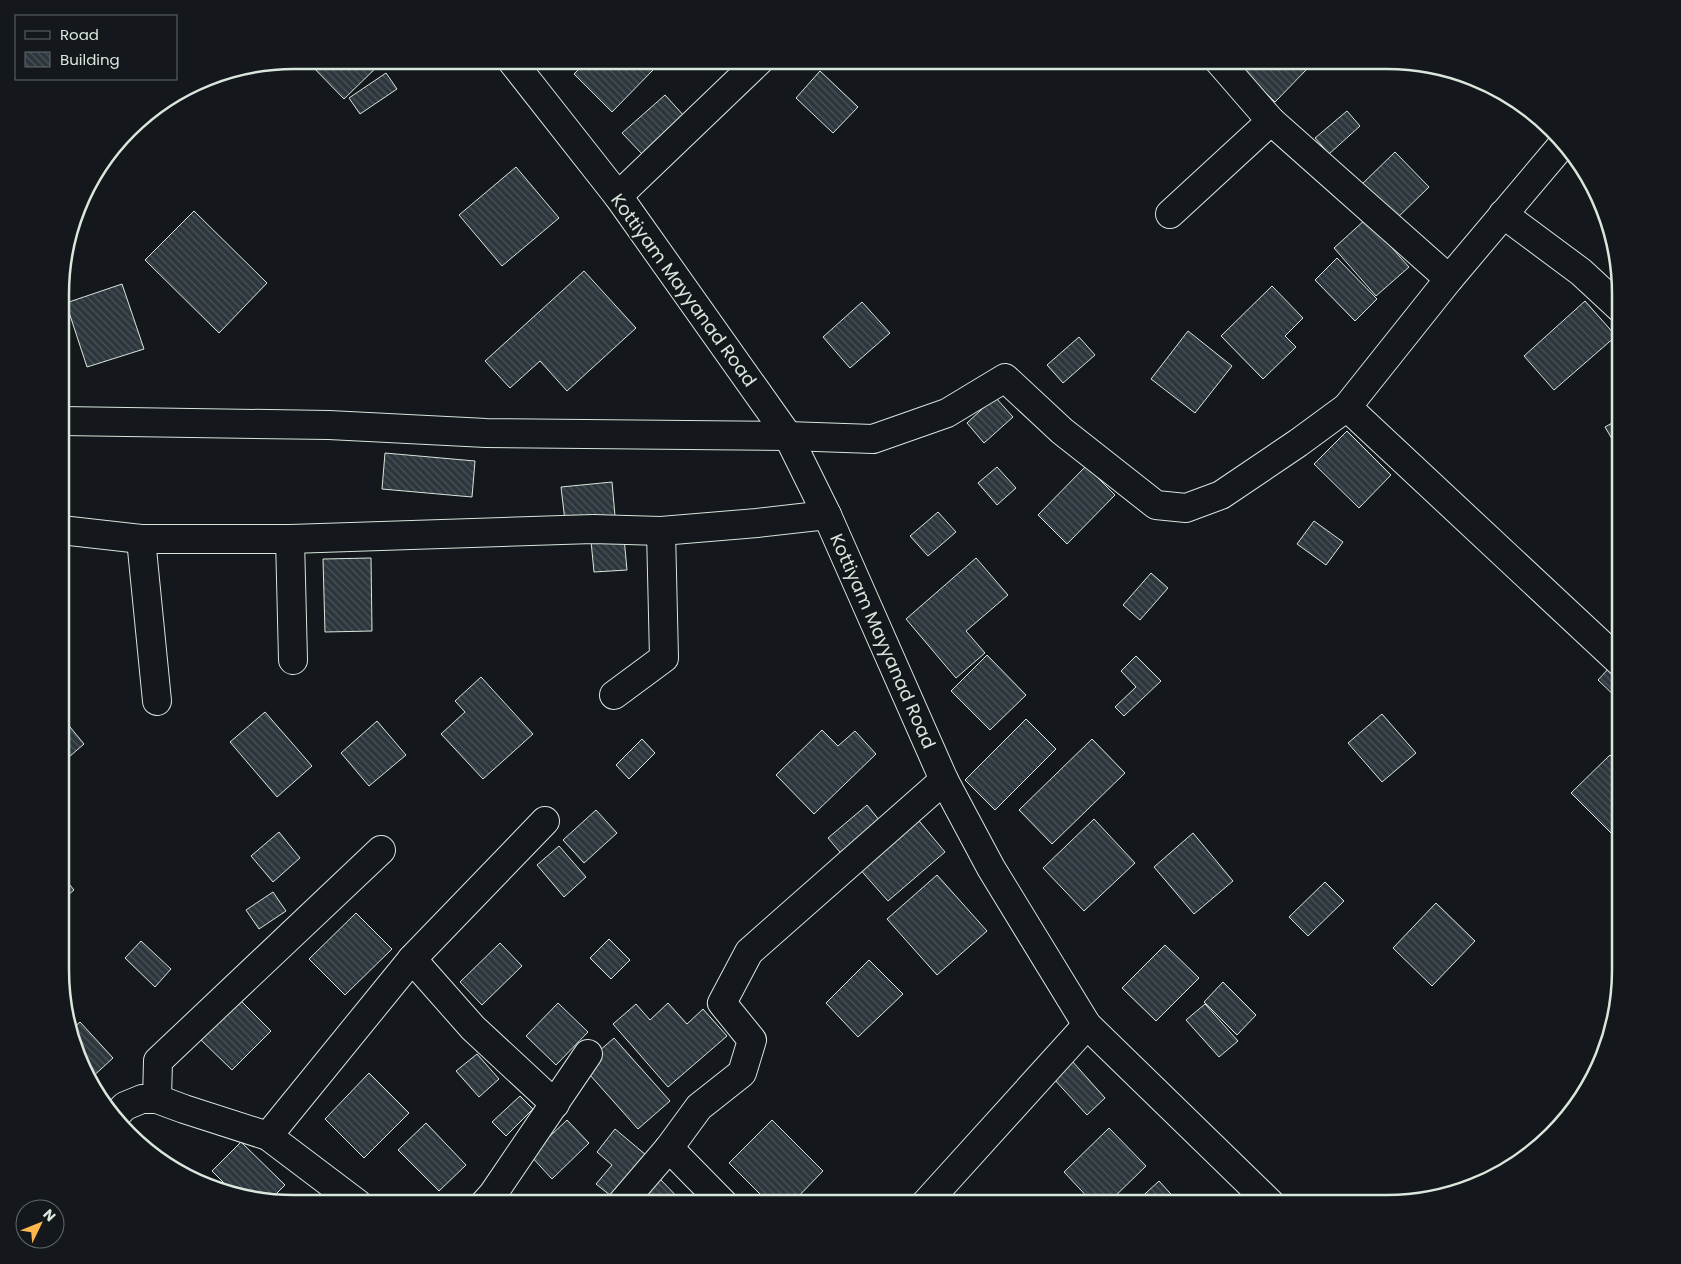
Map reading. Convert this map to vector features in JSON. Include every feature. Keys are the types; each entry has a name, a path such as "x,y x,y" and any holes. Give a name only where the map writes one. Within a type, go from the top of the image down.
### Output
{"street":[{"name":"Kottiyam Mayyanad Road","path":"518,69 618,196 788,436 827,515 944,780 991,868 1087,1025 1262,1195"},
{"path":"618,196 751,69"},
{"path":"1226,69 1271,121 1449,279"},
{"path":"1170,214 1271,121"},
{"path":"69,421 329,425 486,433 788,436 873,439 947,413 1005,378 1062,431 1156,504 1186,508 1221,494 1298,444 1347,407 1449,279 1559,149"},
{"path":"1503,214 1581,272 1612,301"},
{"path":"1347,407 1612,655"},
{"path":"69,531 141,539 290,539 593,529 661,531 827,515"},
{"path":"614,695 664,658 661,531"},
{"path":"141,539 157,700"},
{"path":"290,539 293,660"},
{"path":"629,1195 669,1148 699,1107 742,1073 752,1040 722,1003 749,952 944,780"},
{"path":"268,1136 412,959 545,821"},
{"path":"157,1099 158,1061 381,850"},
{"path":"412,959 473,1028 554,1104"},
{"path":"933,1195 1087,1025"},
{"path":"492,1195 588,1054"},
{"path":"119,1112 125,1106 142,1099 157,1099 268,1136 346,1195"},
{"path":"669,1148 715,1195"}],"building":[{"path":"315,69 375,69 344,99"},
{"path":"579,69 653,70 612,112 574,74"},
{"path":"1242,69 1307,69 1275,102"},
{"path":"820,71 858,107 833,133 796,98"},
{"path":"386,73 397,89 360,114 349,98"},
{"path":"665,95 685,117 643,155 622,133"},
{"path":"1347,111 1360,126 1329,154 1315,138"},
{"path":"1395,152 1429,187 1394,221 1360,186"},
{"path":"516,167 559,218 502,266 459,215"},
{"path":"194,211 267,283 219,333 145,260"},
{"path":"1366,219 1409,267 1376,296 1334,248"},
{"path":"1337,258 1377,299 1355,321 1315,280"},
{"path":"584,271 636,328 567,391 540,361 510,388 485,361"},
{"path":"122,284 144,349 87,367 69,312 69,302"},
{"path":"1272,286 1303,318 1285,336 1296,347 1263,379 1221,336"},
{"path":"1585,301 1612,331 1612,339 1554,390 1524,356"},
{"path":"862,302 890,333 850,368 823,337"},
{"path":"1188,331 1232,366 1195,413 1151,379"},
{"path":"1079,337 1095,355 1063,383 1047,365"},
{"path":"995,397 1013,417 984,443 967,423"},
{"path":"1612,423 1612,439 1605,427"},
{"path":"1347,431 1391,475 1359,508 1314,464"},
{"path":"385,453 475,461 472,497 382,489"},
{"path":"1086,466 1115,495 1067,544 1038,515"},
{"path":"997,467 1016,488 997,505 978,483"},
{"path":"612,482 615,516 565,521 561,487"},
{"path":"938,512 956,532 928,556 910,536"},
{"path":"1314,521 1343,542 1326,565 1297,544"},
{"path":"624,538 627,570 594,572 591,541"},
{"path":"371,558 372,631 325,632 323,559"},
{"path":"976,558 1008,595 966,631 985,653 956,678 906,619"},
{"path":"1151,573 1168,588 1140,620 1123,605"},
{"path":"987,655 1026,695 990,730 951,691"},
{"path":"1136,656 1161,681 1124,716 1115,707 1136,687 1121,671"},
{"path":"1609,668 1612,671 1612,693 1598,680"},
{"path":"481,677 533,734 483,779 441,734 465,712 455,701"},
{"path":"265,712 312,766 277,797 230,742"},
{"path":"1382,714 1416,753 1382,782 1348,743"},
{"path":"1026,719 1056,749 995,810 965,780"},
{"path":"377,721 406,755 369,786 341,753"},
{"path":"69,726 84,744 69,757"},
{"path":"822,730 838,746 855,731 876,754 814,814 776,775"},
{"path":"642,739 655,753 629,779 616,765"},
{"path":"1092,739 1125,773 1052,844 1019,810"},
{"path":"1610,755 1612,757 1612,834 1571,793"},
{"path":"867,805 884,826 845,858 828,838"},
{"path":"596,810 617,833 584,863 563,840"},
{"path":"915,816 945,852 888,901 857,866"},
{"path":"1094,819 1135,863 1084,911 1043,868"},
{"path":"279,832 300,858 273,882 251,856"},
{"path":"1193,833 1233,881 1194,914 1154,867"},
{"path":"559,846 586,877 564,897 537,865"},
{"path":"937,875 987,931 937,975 887,919"},
{"path":"1325,882 1344,901 1308,936 1289,917"},
{"path":"69,884 74,890 69,894"},
{"path":"273,892 286,911 259,929 246,910"},
{"path":"1436,903 1475,941 1432,986 1393,948"},
{"path":"356,913 392,949 345,995 309,959"},
{"path":"609,939 630,960 611,979 590,958"},
{"path":"141,941 171,969 155,987 125,958"},
{"path":"500,943 522,966 482,1005 460,982"},
{"path":"1165,945 1199,978 1156,1021 1122,988"},
{"path":"869,960 903,994 858,1037 826,1003"},
{"path":"1223,982 1256,1015 1237,1035 1204,1002"},
{"path":"236,996 271,1031 232,1070 197,1036"},
{"path":"558,1003 588,1032 556,1065 526,1036"},
{"path":"668,1003 687,1024 703,1009 727,1036 668,1087 613,1024 636,1004 650,1020"},
{"path":"1205,1004 1238,1041 1219,1057 1186,1020"},
{"path":"80,1022 113,1058 95,1075 86,1056 76,1026"},
{"path":"614,1038 670,1101 638,1129 582,1066"},
{"path":"477,1054 499,1079 479,1097 456,1071"},
{"path":"1072,1061 1105,1098 1087,1115 1053,1078"},
{"path":"369,1073 409,1113 364,1158 325,1119"},
{"path":"520,1096 533,1109 506,1136 492,1122"},
{"path":"567,1120 589,1143 552,1179 530,1155"},
{"path":"772,1120 823,1171 800,1195 761,1195 729,1163"},
{"path":"426,1123 466,1165 439,1191 398,1150"},
{"path":"1109,1128 1146,1166 1116,1195 1086,1195 1064,1172"},
{"path":"615,1129 646,1155 612,1195 610,1195 596,1184 612,1165 597,1152"},
{"path":"241,1142 285,1185 276,1194 250,1191 225,1184 212,1171"},
{"path":"660,1179 675,1195 644,1195"},
{"path":"1159,1181 1172,1195 1144,1195"}]}
